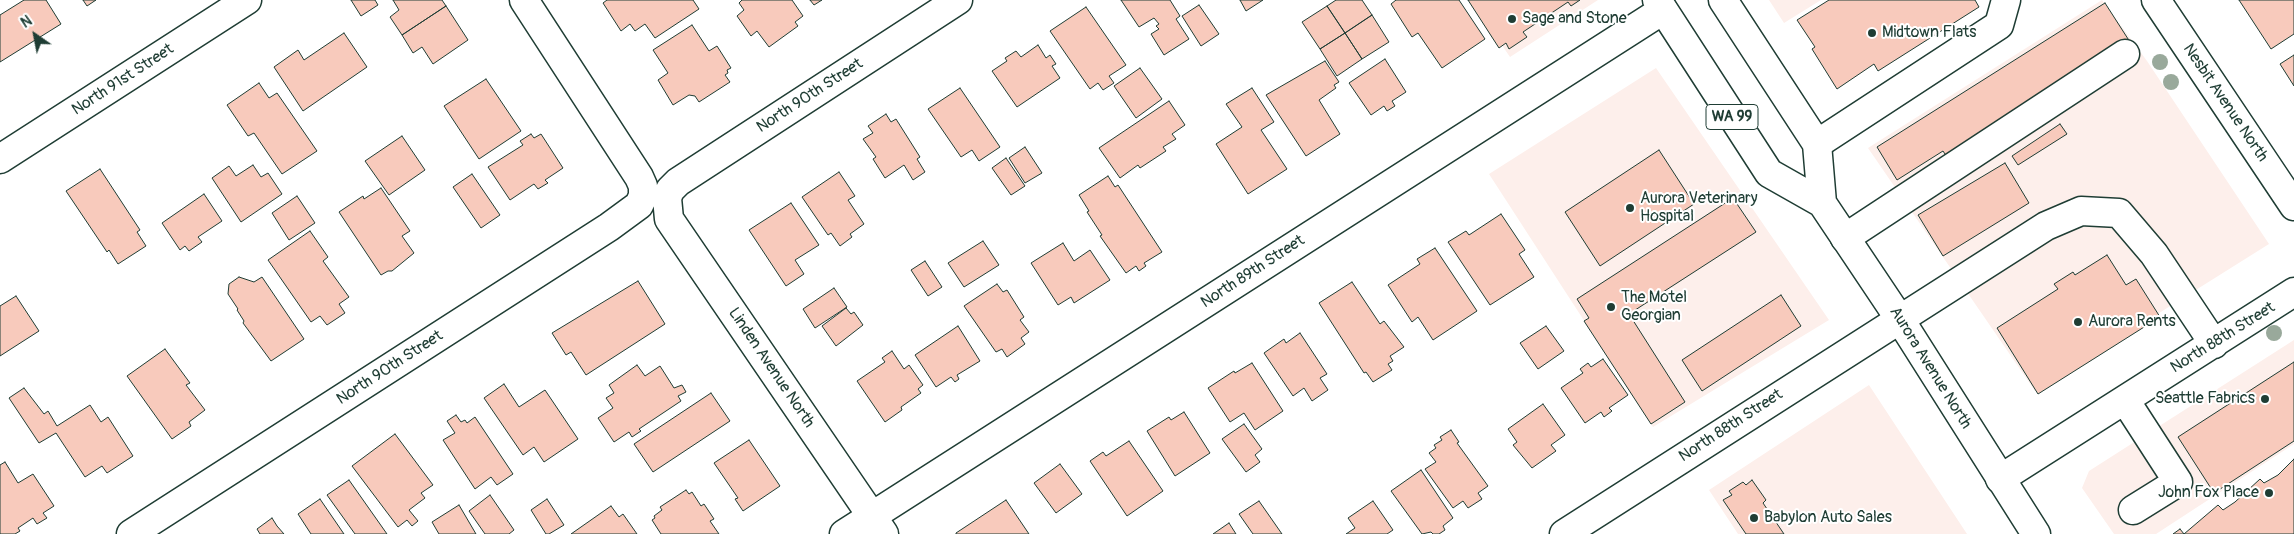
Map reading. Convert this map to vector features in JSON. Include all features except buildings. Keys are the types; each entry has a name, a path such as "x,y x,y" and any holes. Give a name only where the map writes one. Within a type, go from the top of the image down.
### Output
{"main road":[{"name":"North 91st Street","path":"0,159 247,0"},
{"name":"Linden Avenue North","path":"524,0 643,186 655,197 878,525"},
{"name":"North 90th Street","path":"131,534 624,217 639,205 670,190 678,182 958,0"},
{"name":"Aurora Avenue North","path":"1723,0 1817,144 1822,203"},
{"path":"1817,144 1999,25 2006,0"},
{"name":"Nesbit Avenue North","path":"2156,0 2294,206"},
{"name":"Aurora Avenue North","path":"1660,5 1769,173 1822,203 1899,318 2036,534"},
{"name":"North 89th Street","path":"844,534 878,525 1660,5"},
{"path":"1845,238 2125,54"},
{"name":"North 88th Street","path":"1564,534 1899,318 2046,226 2080,211 2119,213 2154,254 2214,344"},
{"name":"North 88th Street","path":"2000,479 2294,292"},
{"path":"2125,400 2178,482 2133,510"}],"shaded area":[{"name":"Sage and Stone","path":"1471,0 1598,0 1510,57"},
{"path":"1769,0 1821,0 1784,23"},
{"path":"2102,0 2147,61 2269,244 2035,391 1868,148"},
{"path":"1656,68 1829,320 1653,427 1489,174"},
{"path":"2294,340 2294,444 2156,534 2114,534 2082,488 2089,471"},
{"path":"1869,385 1967,534 1738,534 1709,490"}],"place":[{"name":"Sage and Stone","path":"1512,19"},
{"name":"Midtown Flats","path":"1872,33"},
{"name":"Aurora Veterinary Hospital","path":"1630,208"},
{"name":"The Motel Georgian","path":"1611,307"},
{"name":"Aurora Rents","path":"2078,322"},
{"name":"Seattle Fabrics","path":"2265,399"},
{"name":"John Fox Place","path":"2269,493"},
{"name":"Babylon Auto Sales","path":"1754,518"}]}
